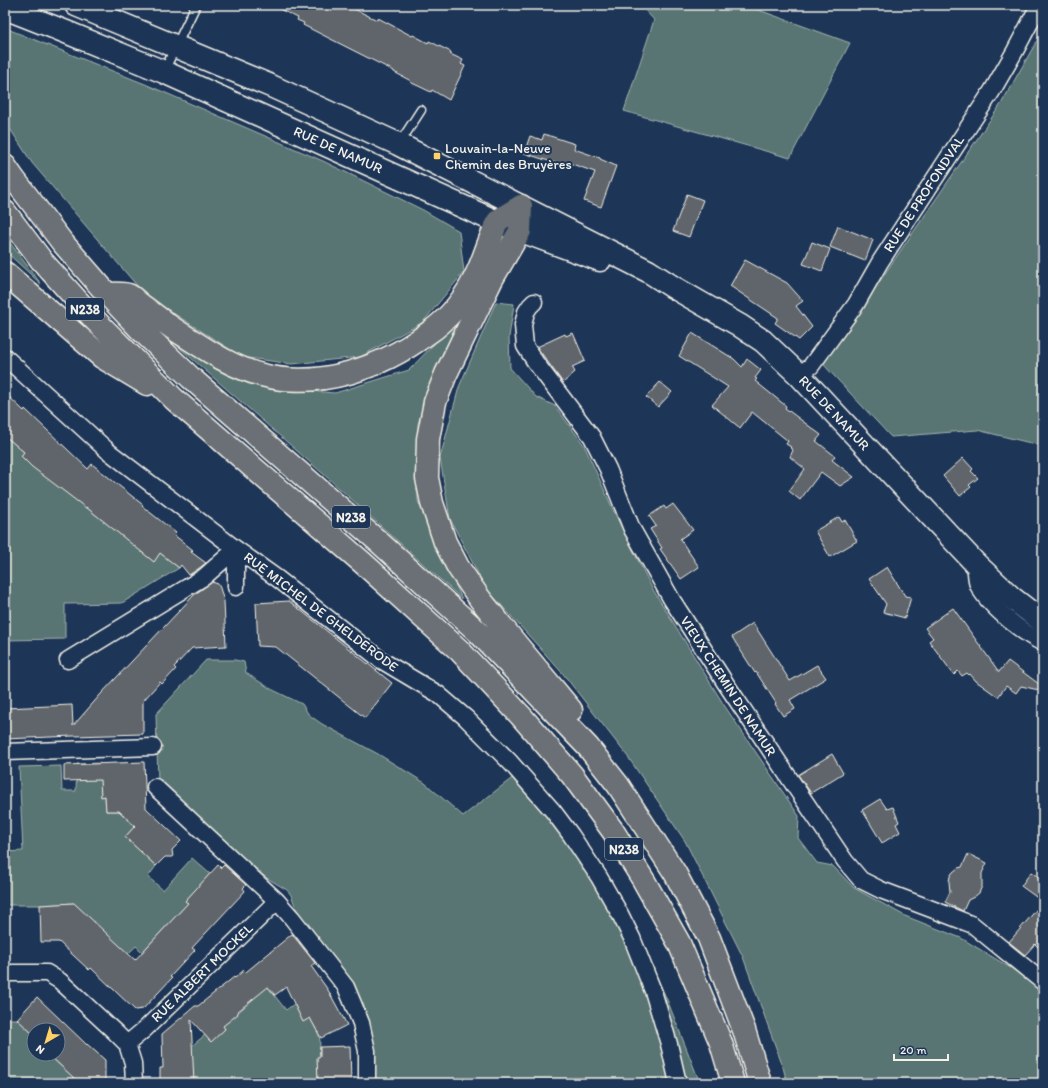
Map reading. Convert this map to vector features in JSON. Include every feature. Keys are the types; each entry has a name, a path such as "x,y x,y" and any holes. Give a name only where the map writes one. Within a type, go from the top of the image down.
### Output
{"highway":[{"name":"N238","path":"5,166 62,242 107,294 140,329 191,378 477,630 588,747 618,784 637,813 675,873 709,938 744,1030 760,1083"},
{"path":"107,294 128,294 165,323 218,358 242,368 262,375 288,379 313,379 339,376 368,367 408,348 445,319 467,292 478,271 497,222 521,206"},
{"path":"521,206 520,231 492,279 446,374 435,402 428,439 427,478 432,503 445,542 458,567 480,599 571,709 588,747"},
{"name":"N238","path":"5,212 47,267 94,319 174,399 363,563 459,650 521,716 572,775 613,831 644,881 679,943 720,1043 733,1083"},
{"path":"5,273 102,357 174,399"}],"main road":[{"name":"RUE DE NAMUR","path":"76,5 271,86 398,144 648,271 739,325 763,341 799,375 975,563 1012,598 1043,622"},
{"name":"RUE DE NAMUR","path":"5,8 164,72 497,222 673,287"}],"street":[{"name":"RUE DE PROFONDVAL","path":"799,375 811,366 856,304 880,262 992,91 1015,51 1038,5"},
{"name":"VIEUX CHEMIN DE NAMUR","path":"534,302 526,312 523,324 525,346 536,363 592,437 608,469 632,529 672,600 726,684 845,861 861,880 881,890 973,925 1043,982"},
{"name":"RUE MICHEL DE GHELDERODE","path":"5,356 108,451 236,549 278,578 381,660 428,688 457,709 497,748 546,803 570,835 599,877 620,914 632,938 654,991 670,1044 678,1083"},
{"name":"RUE MICHEL DE GHELDERODE","path":"236,549 236,587"},
{"name":"RUE MICHEL DE GHELDERODE","path":"68,660 204,577 236,549"},
{"path":"975,563 978,584 992,604 1010,621 1043,643"},
{"path":"5,752 153,747"},
{"path":"155,787 277,901 346,987 361,1023 367,1051 367,1083"},
{"name":"RUE ALBERT MOCKEL","path":"127,1044 145,1029 277,901"},
{"path":"5,973 47,973 60,981 127,1044 133,1063 134,1083"}],"lane":[{"path":"164,72 196,5"},
{"path":"398,144 421,110"}],"green space":[{"path":"640,5 745,5 850,43 790,158 624,111 654,20"},
{"path":"5,28 145,84 323,161 423,210 459,231 464,272 423,322 360,357 292,364 242,357 145,295 32,163 5,121"},
{"path":"1043,30 1043,446 977,430 891,437 823,364 1001,104"},
{"path":"5,236 41,284 5,251"},
{"path":"496,302 514,304 509,337 510,368 536,397 555,406 584,445 616,516 652,588 724,705 799,816 798,838 817,863 833,866 854,888 905,916 961,938 1019,973 1043,993 1043,1083 787,1083 783,1067 743,957 685,841 628,757 564,675 485,587 450,519 440,458 459,387"},
{"path":"462,315 418,424 418,501 462,599 329,479 174,343 268,388 335,393 409,370"},
{"path":"5,436 24,452 21,456 32,466 153,561 160,553 179,568 122,603 65,604 65,639 5,640"},
{"path":"206,660 235,660 244,662 246,673 271,689 302,704 309,715 322,724 378,754 425,783 463,816 524,769 589,848 628,911 668,1002 700,1083 372,1083 369,1035 300,918 291,895 287,890 262,875 158,782 156,714"},
{"path":"100,763 101,796 105,796 106,811 122,811 122,814 135,826 125,837 156,866 148,877 163,890 192,858 210,874 185,901 188,903 142,952 136,946 126,956 74,903 5,905 5,852 23,851 19,767 61,766 62,791 76,791 77,764"},
{"path":"267,986 286,1010 294,1004 303,1021 310,1018 319,1035 318,1083 193,1083 188,1049 205,1035 211,1041 225,1029 223,1026"},
{"path":"5,1018 17,1019 26,1027 26,1062 56,1062 64,1069 75,1075 75,1083 5,1083"}],"building":[{"path":"271,5 346,5 377,20 378,18 412,36 413,35 428,43 429,41 451,52 450,54 463,60 461,64 465,66 449,100 432,90 431,92 410,82 411,81 394,71 303,25 304,23 297,20 298,18"},
{"path":"544,134 575,144 574,149 600,158 616,166 601,207 584,201 595,172 569,163 567,167 524,153 530,136 542,140"},
{"path":"687,194 703,200 689,237 673,231"},
{"path":"838,226 873,240 865,261 830,247"},
{"path":"812,242 830,249 822,271 803,264"},
{"path":"745,260 787,283 803,301 796,306 812,327 799,340 775,323 778,318 730,286"},
{"path":"573,333 585,361 572,367 575,372 563,383 537,347 565,334 566,336"},
{"path":"692,333 734,359 742,367 747,359 761,370 755,378 757,379 755,381 786,406 785,408 821,435 816,441 835,456 832,460 854,477 840,486 821,472 800,500 789,491 805,469 790,457 793,450 786,444 788,441 752,412 740,428 712,405 728,387 679,356"},
{"path":"660,382 672,392 658,407 646,397"},
{"path":"5,393 24,411 25,409 88,469 92,464 176,533 174,535 193,550 191,552 206,563 189,575 181,565 179,568 160,553 154,562 86,507 32,467 21,456 24,452 5,436"},
{"path":"963,458 973,469 971,471 978,478 969,485 971,487 960,496 943,476"},
{"path":"673,504 693,530 680,539 699,567 681,579 660,549 662,548 650,529 656,526 649,516 664,506 666,509"},
{"path":"839,517 842,522 845,520 857,541 830,557 815,531"},
{"path":"887,567 905,596 911,597 905,618 883,612 886,604 869,579"},
{"path":"212,582 218,584 224,601 226,646 192,648 174,667 176,669 162,684 160,682 143,701 143,734 5,739 5,708 72,705 73,726 195,594"},
{"path":"289,601 392,683 365,718 276,647 258,646 256,603"},
{"path":"953,608 999,672 1008,661 1043,687 1043,691 1021,686 1016,693 1006,686 998,697 976,681 970,674 969,675 967,673 962,676 958,671 954,675 929,641 933,638 925,628"},
{"path":"753,623 790,681 817,665 826,678 790,700 795,709 783,716 732,637"},
{"path":"832,754 843,773 811,793 798,775"},
{"path":"144,762 146,808 181,841 172,850 173,857 165,857 156,866 125,837 135,826 119,811 106,811 105,796 101,797 100,780 64,781 64,765"},
{"path":"880,799 887,809 893,807 899,822 896,824 900,832 882,843 862,810"},
{"path":"968,854 987,863 982,873 982,886 979,893 968,900 963,911 945,902 950,892 950,876 958,868 962,867"},
{"path":"218,865 221,868 224,865 246,885 243,888 245,891 192,948 195,950 170,977 172,978 143,1009 135,1010 91,968 89,970 59,942 41,942 40,905 74,903 135,960 188,903 185,901"},
{"path":"1031,872 1043,880 1043,902 1021,886"},
{"path":"1043,902 1043,952 1035,944 1025,955 1009,942"},
{"path":"292,934 315,963 311,966 328,990 347,1025 321,1038 310,1018 303,1022 286,987 275,995 268,987 237,1012 238,1014 223,1026 225,1029 211,1042 191,1020 194,1083 160,1083 160,1068 163,1068 162,1034 195,1006 198,1006 234,977 235,978 244,970 246,972"},
{"path":"37,997 63,1022 26,1022 26,1027 17,1019"},
{"path":"66,1025 105,1060 105,1083 75,1083 75,1079 57,1062 66,1062"},
{"path":"350,1046 351,1083 318,1083 317,1057 320,1057 320,1047"}],"place":[{"name":"Louvain-la-Neuve Chemin des Bruyères","path":"437,156"}]}
